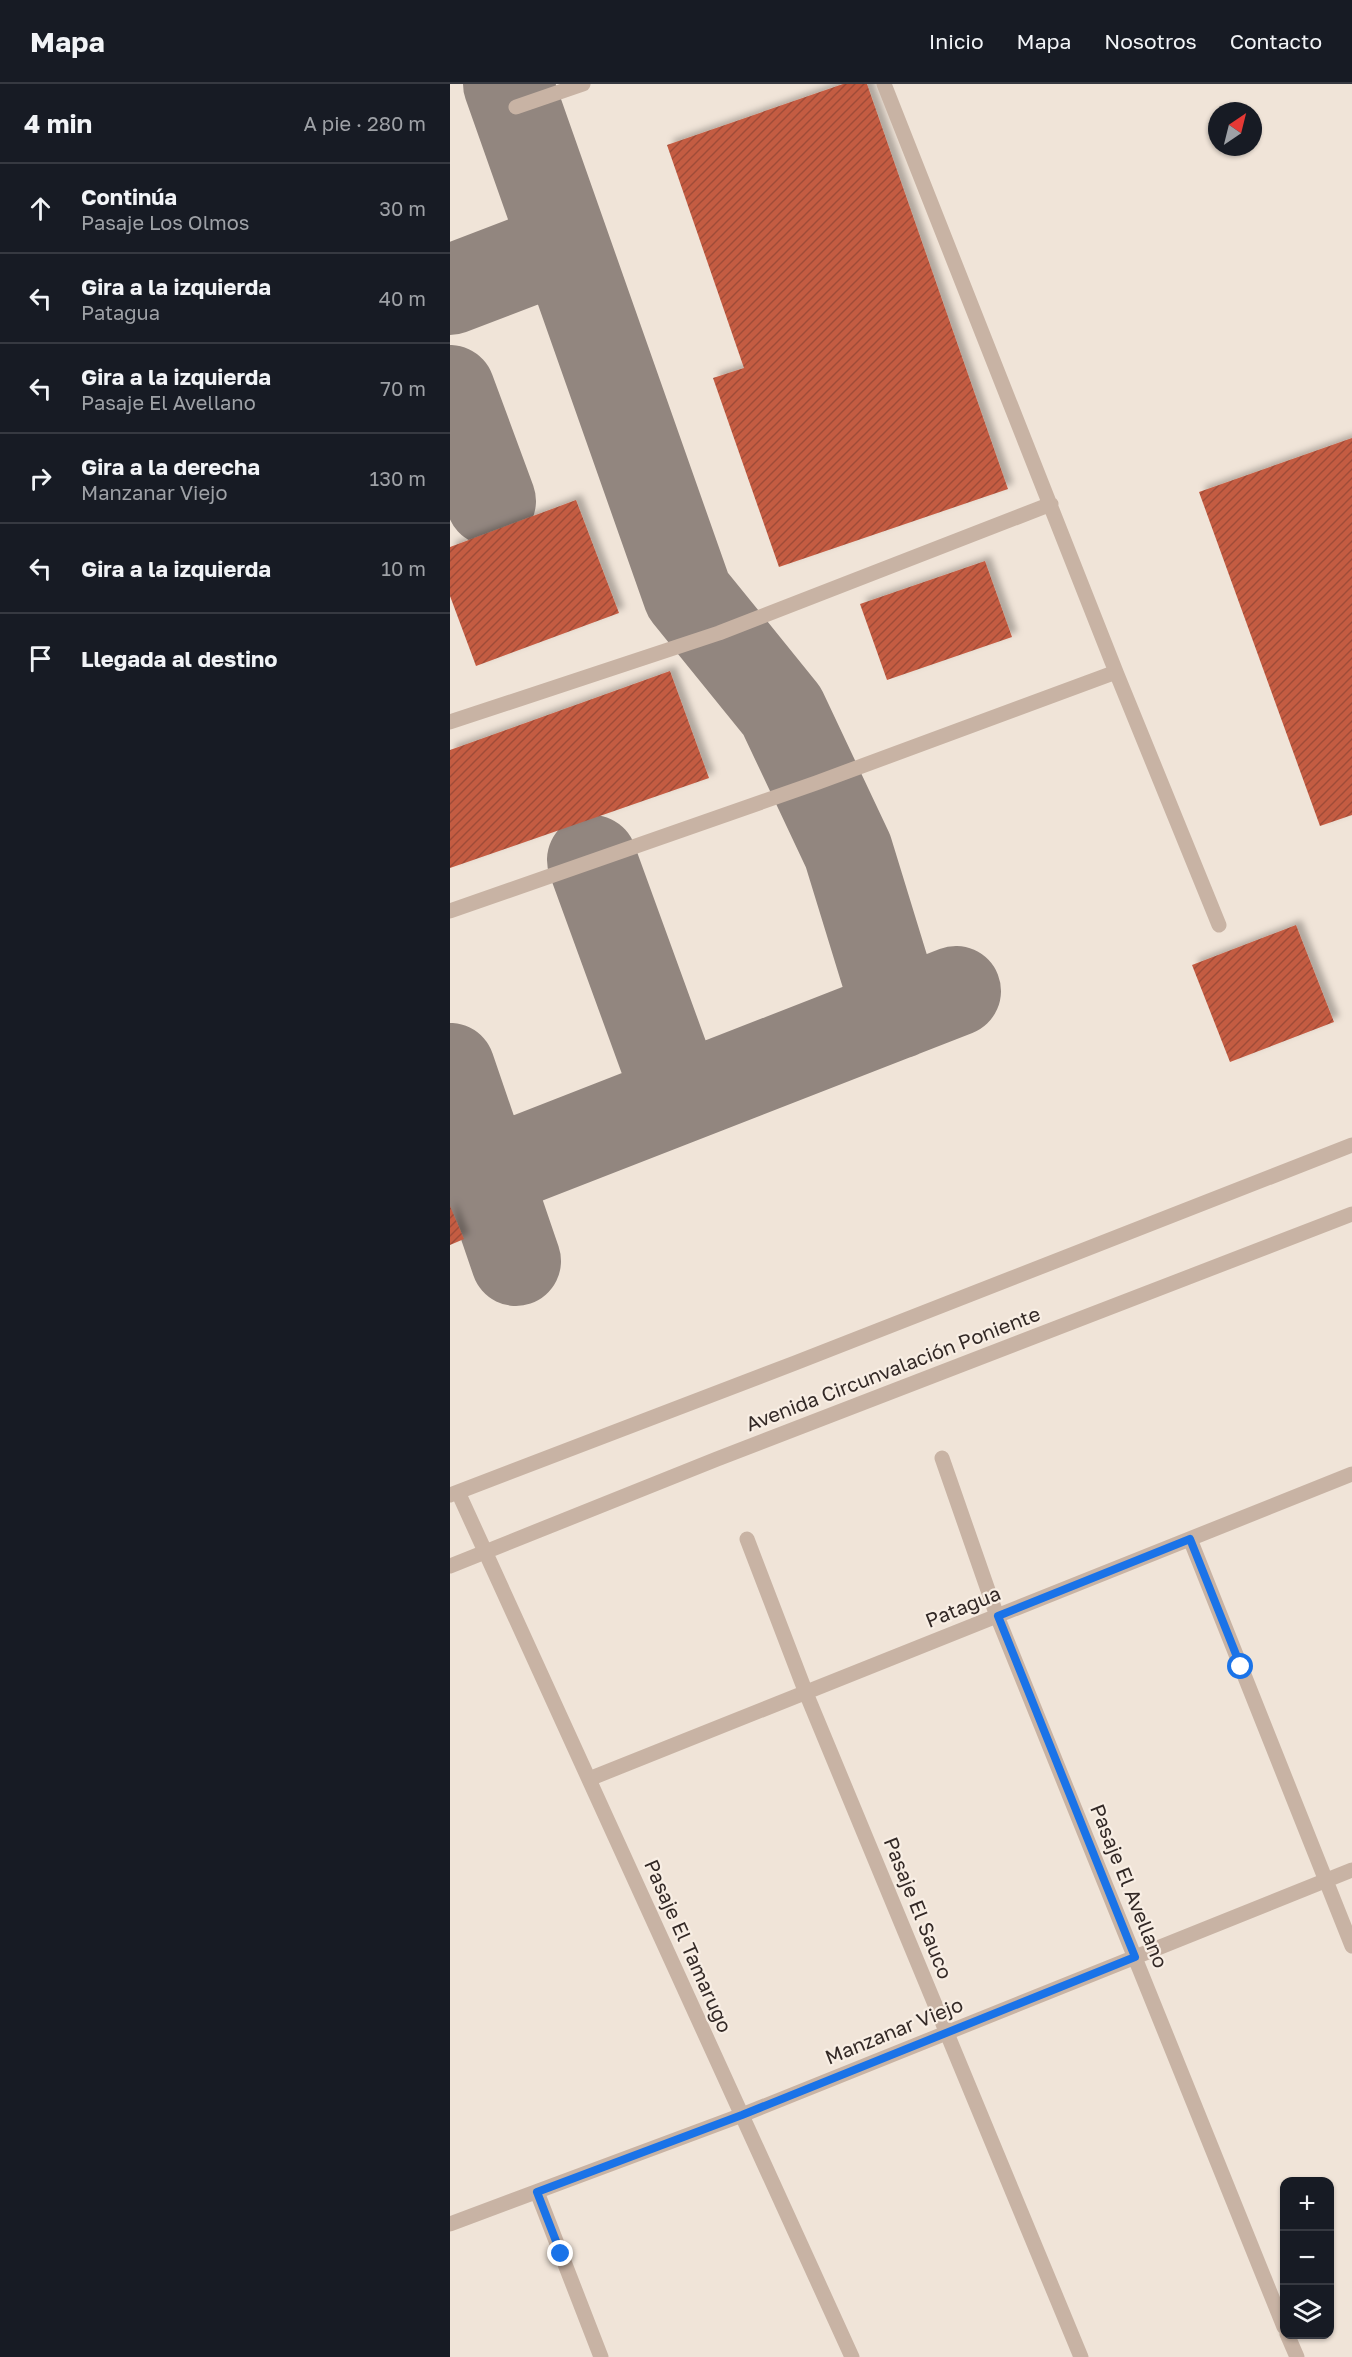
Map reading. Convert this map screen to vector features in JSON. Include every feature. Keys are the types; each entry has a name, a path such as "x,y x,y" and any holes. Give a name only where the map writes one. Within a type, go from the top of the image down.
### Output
{"street":[{"path":"516,107 583,84"},
{"path":"884,84 1116,672 1219,925"},
{"path":"450,722 719,633 1051,504"},
{"path":"450,911 816,783 1116,672"},
{"path":"454,1493 795,1363 1352,1145"},
{"name":"Avenida Circunvalación Poniente","path":"450,1566 717,1459 1352,1214"},
{"name":"Pasaje El Avellano","path":"942,1458 998,1616 1280,2317"},
{"name":"Patagua","path":"590,1779 1352,1474"},
{"name":"Pasaje El Tamarugo","path":"454,1493 487,1551 852,2357"},
{"name":"Pasaje El Sauco","path":"747,1539 806,1693 1081,2357"},
{"path":"1190,1539 1352,1946"},
{"name":"Manzanar Viejo","path":"450,2224 742,2115 1352,1870"},
{"path":"537,2192 601,2357"},
{"path":"1289,2339 1297,2357"}],"building":[{"path":"843,84 867,84 1008,489 779,567 713,378 744,368 667,145"},
{"path":"1352,438 1352,815 1320,826 1199,492"},
{"path":"576,500 619,613 476,666 450,596 450,547"},
{"path":"985,561 1012,637 887,680 860,604"},
{"path":"670,671 709,778 450,868 450,750"},
{"path":"1296,925 1334,1022 1230,1062 1192,965"},
{"path":"450,1206 464,1239 450,1245"}],"taxiway":[{"path":"508,84 688,595 782,711 848,851 898,1014"},
{"path":"450,290 565,246"},
{"path":"450,390 491,501"},
{"path":"592,860 679,1099"},
{"path":"487,1174 956,991"},
{"path":"450,1068 516,1261"}],"route":[{"path":"561,2254 537,2192 742,2115 1135,1957 998,1616 1190,1539 1241,1667"}]}
